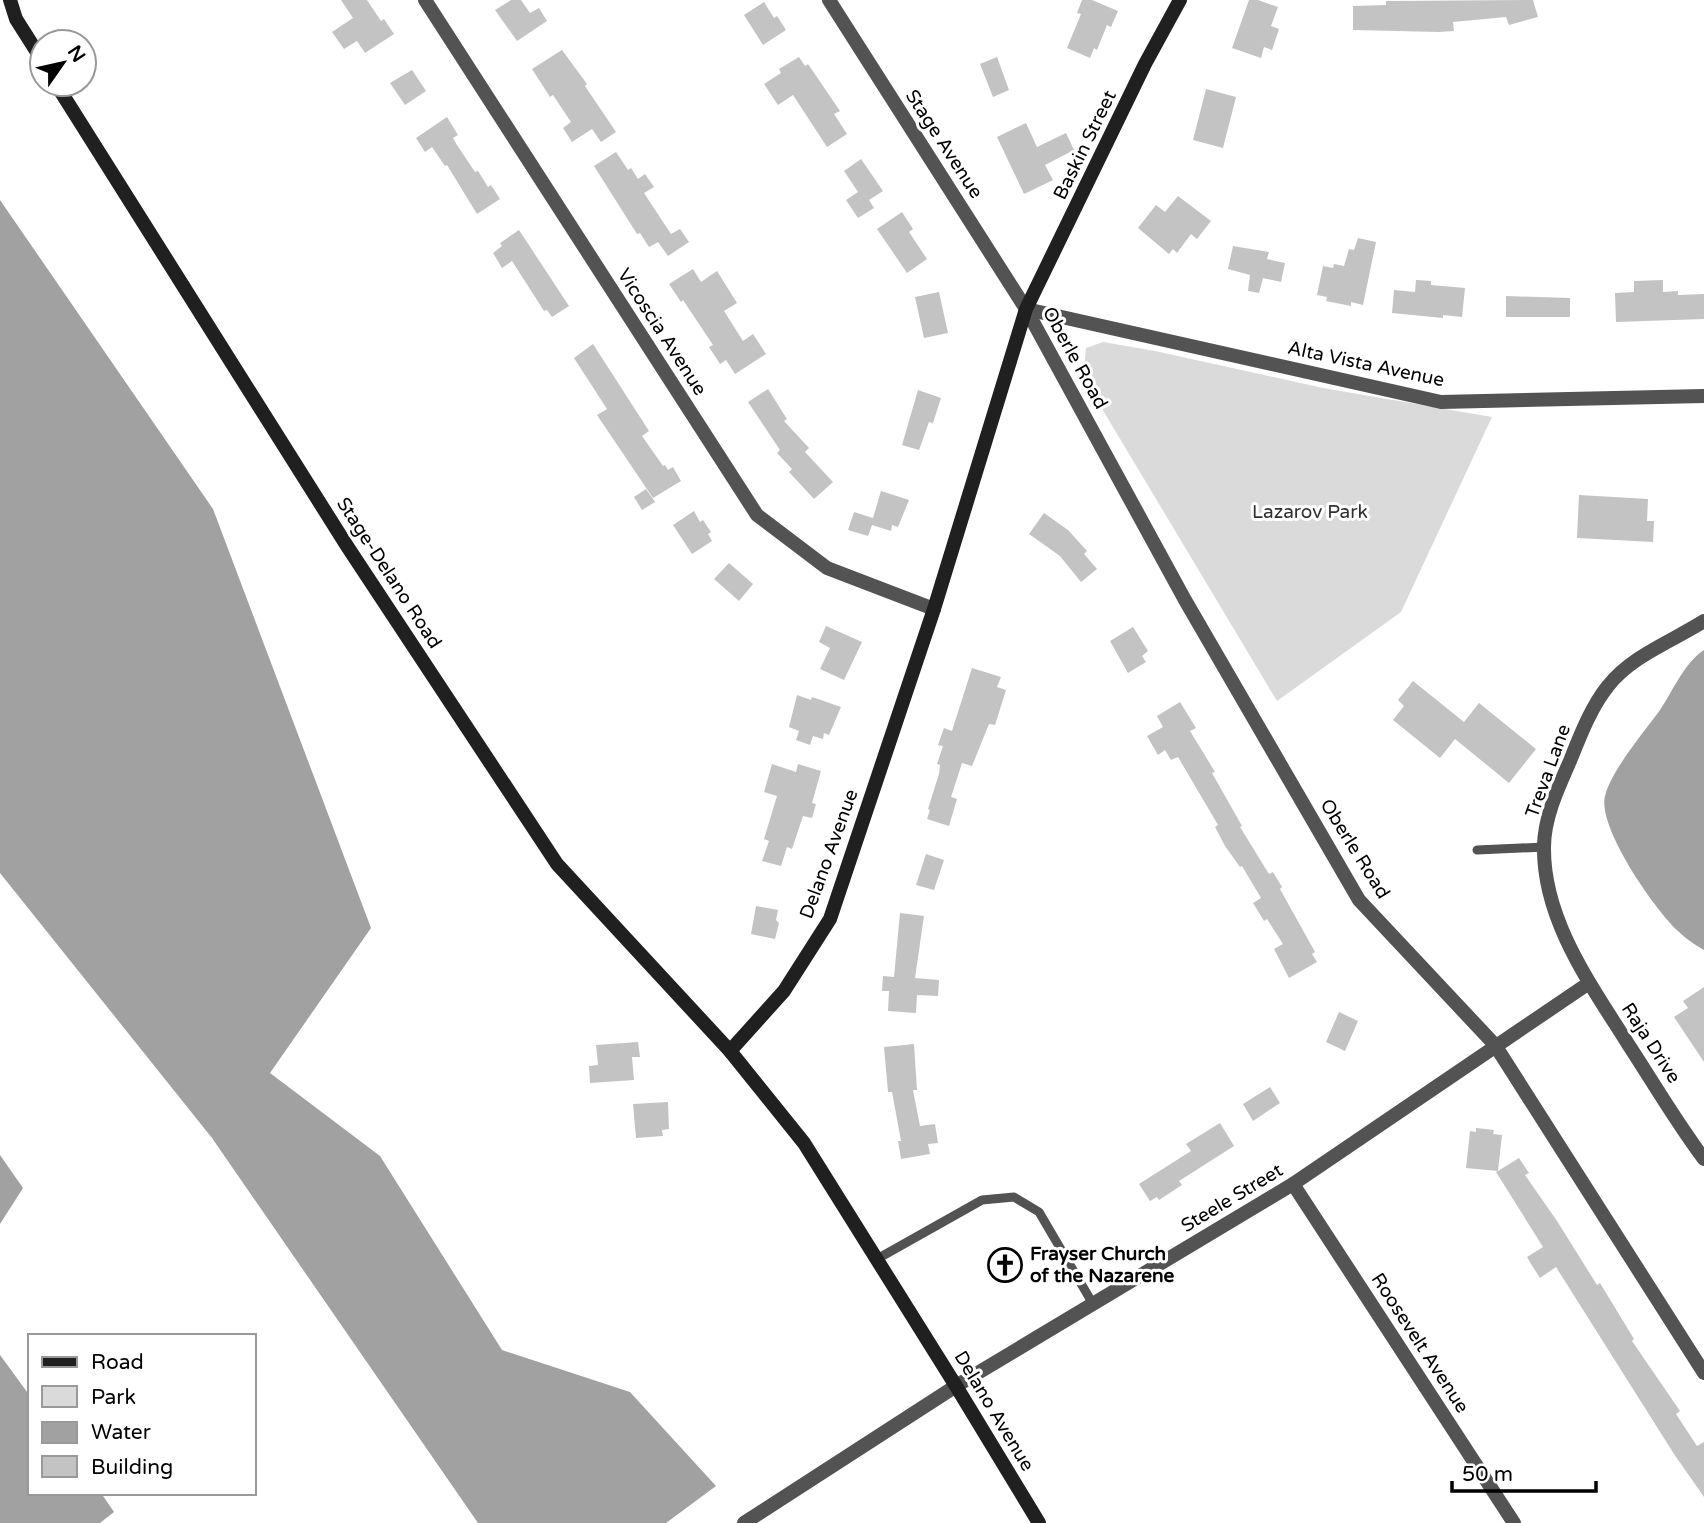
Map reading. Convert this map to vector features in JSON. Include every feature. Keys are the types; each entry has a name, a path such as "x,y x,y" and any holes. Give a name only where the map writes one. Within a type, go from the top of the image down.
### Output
{"main road":[{"path":"10,0 16,19 28,38"},
{"name":"Baskin Street","path":"1026,309 1145,64 1180,0"},
{"name":"Stage-Delano Road","path":"66,98 347,546 557,864 730,1051"},
{"name":"Delano Avenue","path":"1026,309 933,609 830,919 784,991 730,1051 804,1143 1039,1523"}],"street":[{"name":"Vicoscia Avenue","path":"425,0 757,515 827,568 933,609"},
{"name":"Stage Avenue","path":"829,0 1026,309"},
{"name":"Alta Vista Avenue","path":"1026,309 1441,402 1704,396"},
{"name":"Oberle Road","path":"1026,309 1185,600 1359,901 1496,1045 1704,1373"},
{"name":"Treva Lane","path":"1589,983 1564,934 1549,891 1544,847 1549,814 1584,728 1608,685 1634,662 1704,621"},
{"name":"Steele Street","path":"744,1523 956,1386 1293,1184 1589,983"},
{"name":"Raja Drive","path":"1589,983 1704,1159"},
{"name":"Roosevelt Avenue","path":"1293,1184 1514,1523"}],"lane":[{"path":"1477,850 1544,847"},
{"path":"877,1259 982,1200 1014,1197 1039,1212 1093,1304"}],"green space":[{"name":"Lazarov Park","path":"1103,342 1323,388 1492,417 1401,612 1277,701 1083,377 1086,348"}],"water":[{"path":"0,200 213,509 371,928 270,1073 380,1156 502,1350 630,1392 716,1486 666,1523 478,1523 212,1138 0,873"},
{"path":"1704,650 1704,950 1668,920 1630,867 1610,827 1605,810 1605,796 1608,786 1637,740 1685,670"},
{"path":"0,1155 23,1188 0,1224"},
{"path":"0,1355 28,1393 28,1495 102,1495 114,1512 100,1523 0,1523"}],"building":[{"path":"341,0 367,0 394,34 365,53 357,41 344,49 332,32 353,18"},
{"path":"511,0 521,0 530,13 539,8 547,21 517,41 495,10"},
{"path":"1082,0 1092,0 1118,11 1111,27 1107,25 1097,50 1094,48 1090,58 1067,48 1081,14 1077,13"},
{"path":"1249,0 1258,0 1278,7 1271,26 1279,29 1272,50 1264,47 1261,58 1232,48"},
{"path":"1533,0 1538,17 1509,25 1506,17 1453,22 1454,31 1353,30 1353,6 1386,5 1386,1"},
{"path":"764,2 786,30 763,45 744,15"},
{"path":"562,50 587,84 585,86 616,132 601,142 592,129 572,142 563,128 571,122 532,69"},
{"path":"799,57 805,66 808,64 840,111 834,114 847,134 827,147 793,95 778,105 764,84 781,73 779,69"},
{"path":"997,57 1009,90 993,97 980,64"},
{"path":"412,70 426,91 405,105 390,83"},
{"path":"1206,89 1236,97 1223,148 1193,140"},
{"path":"447,117 458,135 453,138 457,145 475,172 478,171 488,187 491,185 500,199 477,214 447,165 445,166 432,147 425,152 416,138"},
{"path":"1026,123 1037,147 1066,133 1074,150 1045,165 1053,180 1024,194 997,137"},
{"path":"616,152 628,170 631,168 638,179 645,174 654,187 644,193 671,234 680,229 689,242 668,256 658,242 649,247 640,233 637,234 594,166"},
{"path":"861,159 883,191 869,200 874,208 858,218 846,200 858,192 844,171"},
{"path":"1178,196 1211,221 1197,239 1191,234 1177,253 1173,249 1169,254 1138,228 1156,205 1165,212"},
{"path":"902,212 913,229 909,232 927,259 907,273 877,229"},
{"path":"519,230 569,306 552,317 547,310 544,311 512,261 502,268 493,253 502,246 500,243"},
{"path":"1358,238 1376,242 1363,305 1351,302 1351,306 1326,301 1327,297 1317,295 1323,266 1344,266 1349,249 1354,250"},
{"path":"1233,246 1269,252 1267,259 1285,263 1281,282 1263,278 1259,293 1248,291 1250,275 1228,269"},
{"path":"693,269 701,282 717,271 737,303 724,311 743,341 753,334 766,354 735,374 726,360 720,364 709,347 713,345 669,284"},
{"path":"1416,280 1431,281 1431,285 1465,288 1462,317 1392,313 1394,290 1415,292"},
{"path":"1663,280 1663,292 1678,291 1678,295 1704,294 1704,319 1616,322 1615,293 1634,292 1634,281"},
{"path":"939,292 948,333 924,338 915,297"},
{"path":"1506,296 1570,298 1570,317 1506,317"},
{"path":"593,344 649,431 642,436 663,466 668,470 673,467 681,481 653,498 597,415 607,409 574,358"},
{"path":"768,389 787,419 784,421 809,448 805,452 833,482 814,499 789,472 792,469 777,453 780,450 748,402"},
{"path":"918,390 941,398 933,423 929,422 919,450 902,445"},
{"path":"646,489 655,502 642,510 634,497"},
{"path":"881,491 909,500 898,527 892,525 891,531 872,525 868,536 848,530 854,512 873,518"},
{"path":"1579,495 1648,499 1647,521 1654,521 1653,542 1577,538"},
{"path":"694,511 700,522 703,520 711,532 708,534 712,541 692,554 673,525"},
{"path":"1044,513 1068,530 1087,551 1084,554 1097,569 1081,582 1060,556 1029,534"},
{"path":"729,563 753,584 739,601 714,579"},
{"path":"826,626 862,642 844,680 820,669 830,648 819,642"},
{"path":"1133,627 1148,651 1142,656 1146,662 1128,673 1110,641"},
{"path":"972,668 1001,677 997,687 1006,690 995,725 989,724 972,766 962,763 951,797 957,799 949,826 927,819 928,809 939,774 940,765 937,764 943,746 938,745 944,728 952,731"},
{"path":"1413,681 1464,722 1479,703 1536,749 1509,783 1455,739 1440,758 1393,720 1404,706 1398,700"},
{"path":"797,695 841,707 829,735 824,733 823,739 813,736 810,745 796,740 799,731 789,727"},
{"path":"1180,702 1196,728 1190,731 1215,772 1212,773 1242,826 1240,827 1269,874 1273,872 1282,887 1280,889 1315,952 1312,954 1317,962 1289,978 1274,949 1283,944 1253,903 1261,898 1242,866 1240,867 1225,846 1215,827 1218,825 1178,757 1171,760 1165,750 1158,755 1147,736 1163,727 1157,716"},
{"path":"772,764 796,772 798,764 821,771 812,803 816,804 812,818 803,816 792,849 787,847 781,866 762,861 769,841 764,839 777,796 764,792"},
{"path":"926,854 944,860 934,890 916,885"},
{"path":"756,906 778,910 776,920 779,923 775,939 751,934"},
{"path":"900,913 924,916 915,978 939,980 938,996 917,995 916,1013 888,1011 889,991 882,991 883,976 894,977"},
{"path":"1704,987 1704,1062 1674,1017 1688,1008 1683,1001"},
{"path":"1339,1012 1358,1021 1345,1051 1326,1042"},
{"path":"638,1042 640,1057 632,1057 634,1080 590,1083 589,1066 598,1065 596,1045"},
{"path":"914,1044 917,1090 913,1090 920,1126 935,1124 938,1143 928,1144 930,1154 901,1159 898,1141 901,1141 892,1092 888,1092 884,1047"},
{"path":"1270,1087 1280,1103 1253,1121 1243,1104"},
{"path":"668,1102 669,1129 662,1130 663,1136 636,1138 633,1104"},
{"path":"1220,1123 1234,1146 1179,1181 1182,1185 1159,1200 1157,1197 1150,1201 1139,1184 1191,1151 1186,1144"},
{"path":"1476,1128 1494,1130 1493,1134 1502,1135 1498,1171 1466,1168 1470,1131 1476,1132"},
{"path":"1519,1158 1529,1173 1525,1175 1597,1285 1600,1283 1634,1339 1632,1341 1680,1411 1676,1414 1697,1446 1704,1442 1704,1497 1556,1267 1540,1278 1527,1257 1543,1247 1496,1172"}],"place":[{"name":"Frayser Church of the Nazarene","path":"1005,1265"}]}
